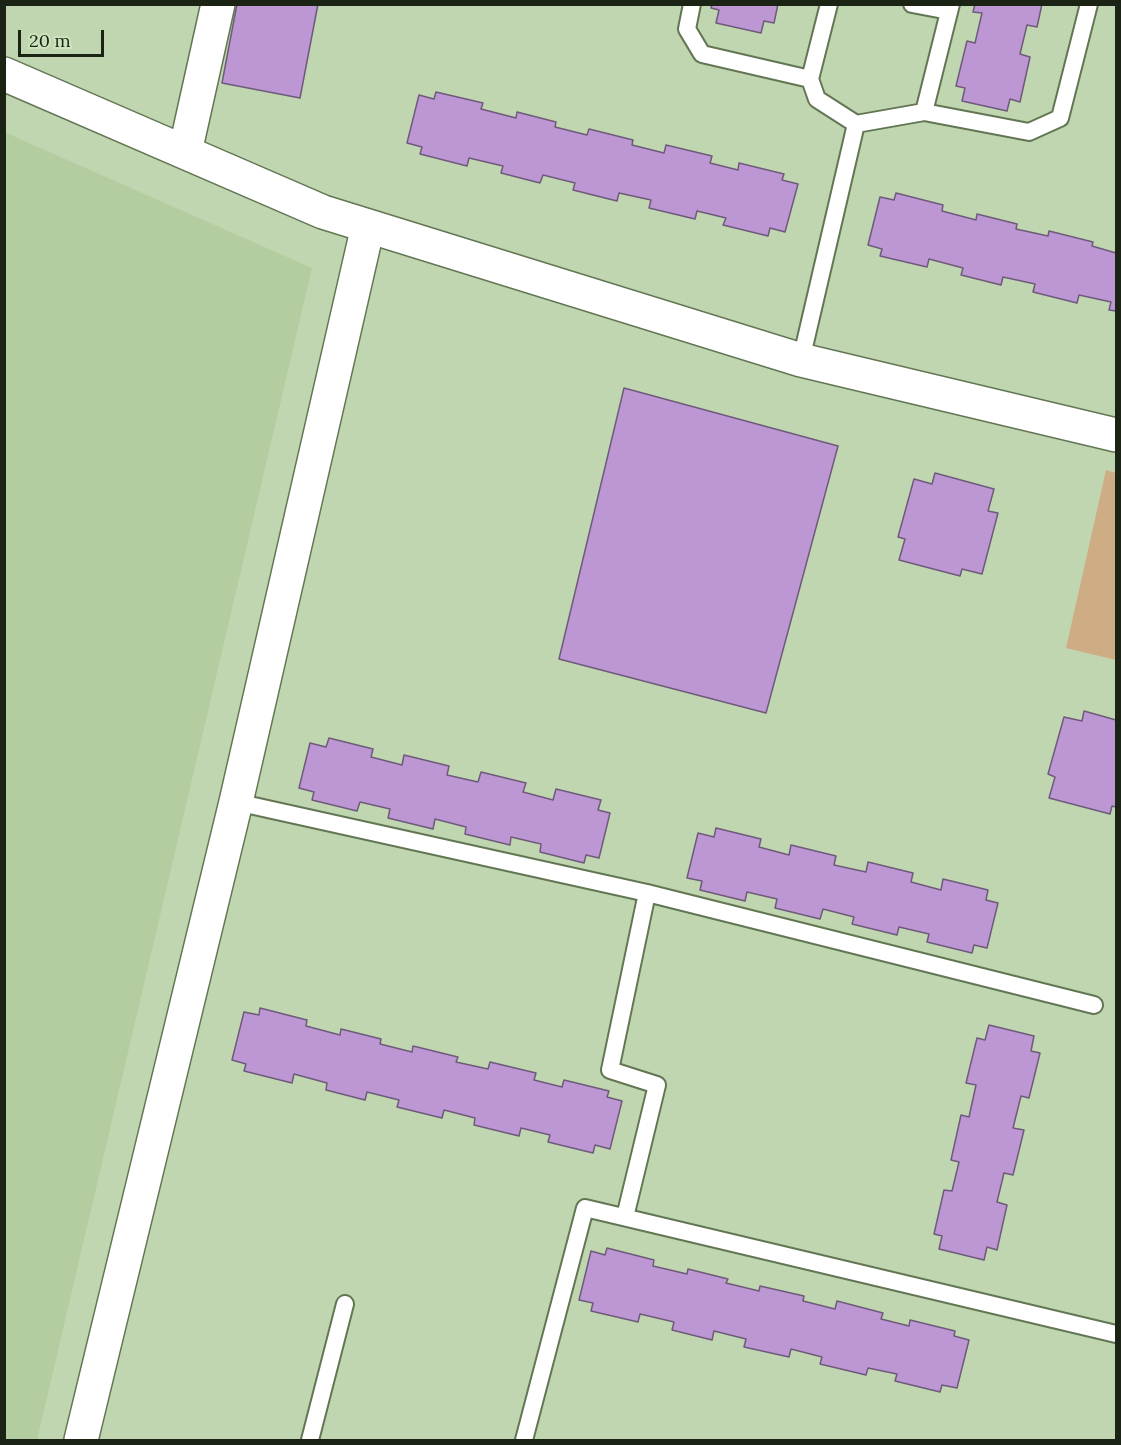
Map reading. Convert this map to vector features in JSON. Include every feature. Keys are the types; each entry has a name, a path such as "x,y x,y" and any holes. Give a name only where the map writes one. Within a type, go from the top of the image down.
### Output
{"street":[{"path":"185,152 218,4"},
{"path":"4,74 323,212 801,360 1116,435"},
{"path":"81,1440 236,802 369,226"}],"lane":[{"path":"692,4 687,29 702,54 810,79"},
{"path":"830,4 810,79 817,99 856,124 924,112 1029,132 1060,118 1089,4"},
{"path":"912,4 950,8 924,112"},
{"path":"801,360 856,124"},
{"path":"236,802 647,893 1094,1005"},
{"path":"625,1217 657,1085 610,1070 647,893"},
{"path":"524,1440 585,1208 1116,1334"},
{"path":"310,1440 345,1304"}],"shaded area":[{"path":"4,132 312,268 37,1440 4,1440"},
{"path":"1106,470 1116,473 1116,660 1066,648"}],"building":[{"path":"237,4 318,4 300,98 222,83"},
{"path":"712,4 778,4 774,23 764,21 761,33 716,23 719,10 711,8"},
{"path":"975,4 1042,4 1037,27 1027,25 1020,54 1030,57 1020,102 1010,99 1007,111 962,101 965,88 956,86 967,41 975,43 982,13 973,12"},
{"path":"436,92 483,103 481,109 516,118 517,112 556,122 555,127 587,135 589,129 633,140 632,145 664,153 666,145 712,156 710,163 738,170 739,163 784,174 782,180 798,184 785,232 770,228 768,236 723,225 726,218 697,211 695,219 649,208 651,200 619,193 617,201 573,190 575,183 543,175 540,183 501,173 503,166 469,158 467,166 420,154 422,147 407,143 419,95 434,99"},
{"path":"896,193 943,205 942,211 976,220 977,214 1017,224 1016,229 1048,236 1049,231 1093,242 1092,246 1116,253 1116,311 1109,310 1111,302 1079,295 1077,303 1033,292 1035,284 1003,277 1001,285 961,275 963,268 929,259 927,267 880,256 882,249 868,245 880,197 894,200"},
{"path":"624,388 838,446 766,713 559,659"},
{"path":"935,473 994,489 988,511 998,513 982,574 962,569 960,576 899,560 905,539 898,537 914,479 932,484"},
{"path":"1084,711 1116,720 1116,807 1112,806 1110,814 1049,798 1055,777 1048,774 1064,717 1082,721"},
{"path":"329,738 373,749 371,757 402,765 404,755 449,766 447,775 478,782 481,772 526,783 523,792 553,800 556,789 601,800 598,810 610,813 599,858 586,855 584,863 540,852 541,844 511,837 510,845 465,834 466,827 435,819 433,829 388,818 390,809 360,802 357,811 312,800 314,792 299,788 310,743 326,747"},
{"path":"716,828 761,839 759,847 789,855 791,845 836,856 834,865 866,872 868,862 913,873 911,882 941,890 943,879 988,890 986,900 998,903 987,948 974,945 972,953 927,942 929,934 899,927 897,935 852,924 854,917 823,909 820,919 775,908 777,899 747,892 745,901 700,890 702,881 687,878 698,833 714,837"},
{"path":"260,1008 307,1020 306,1026 340,1035 341,1029 381,1039 380,1044 412,1052 413,1046 458,1057 456,1062 488,1069 490,1062 536,1073 534,1080 562,1087 564,1080 609,1091 607,1097 622,1101 610,1149 595,1145 593,1153 548,1142 550,1135 521,1128 519,1136 474,1125 475,1118 444,1110 442,1118 397,1107 399,1100 367,1092 365,1100 326,1090 327,1083 294,1074 292,1083 244,1071 246,1064 232,1060 244,1012 259,1015"},
{"path":"989,1025 1034,1036 1031,1051 1040,1053 1029,1098 1021,1096 1013,1128 1024,1130 1013,1175 1004,1173 997,1202 1007,1205 997,1250 987,1247 984,1260 939,1249 942,1236 934,1234 944,1190 952,1191 959,1162 951,1160 961,1115 969,1117 976,1085 966,1083 977,1038 985,1040"},
{"path":"607,1248 654,1260 653,1266 687,1274 688,1269 728,1279 726,1283 759,1291 760,1286 804,1296 803,1301 835,1309 837,1301 883,1313 881,1319 909,1326 910,1320 955,1331 954,1336 969,1340 957,1388 942,1385 940,1392 895,1381 897,1374 868,1368 866,1375 820,1364 822,1357 791,1349 789,1357 744,1347 746,1339 714,1331 712,1340 672,1330 674,1322 640,1314 638,1322 591,1311 593,1303 579,1300 591,1251 605,1255"}]}
